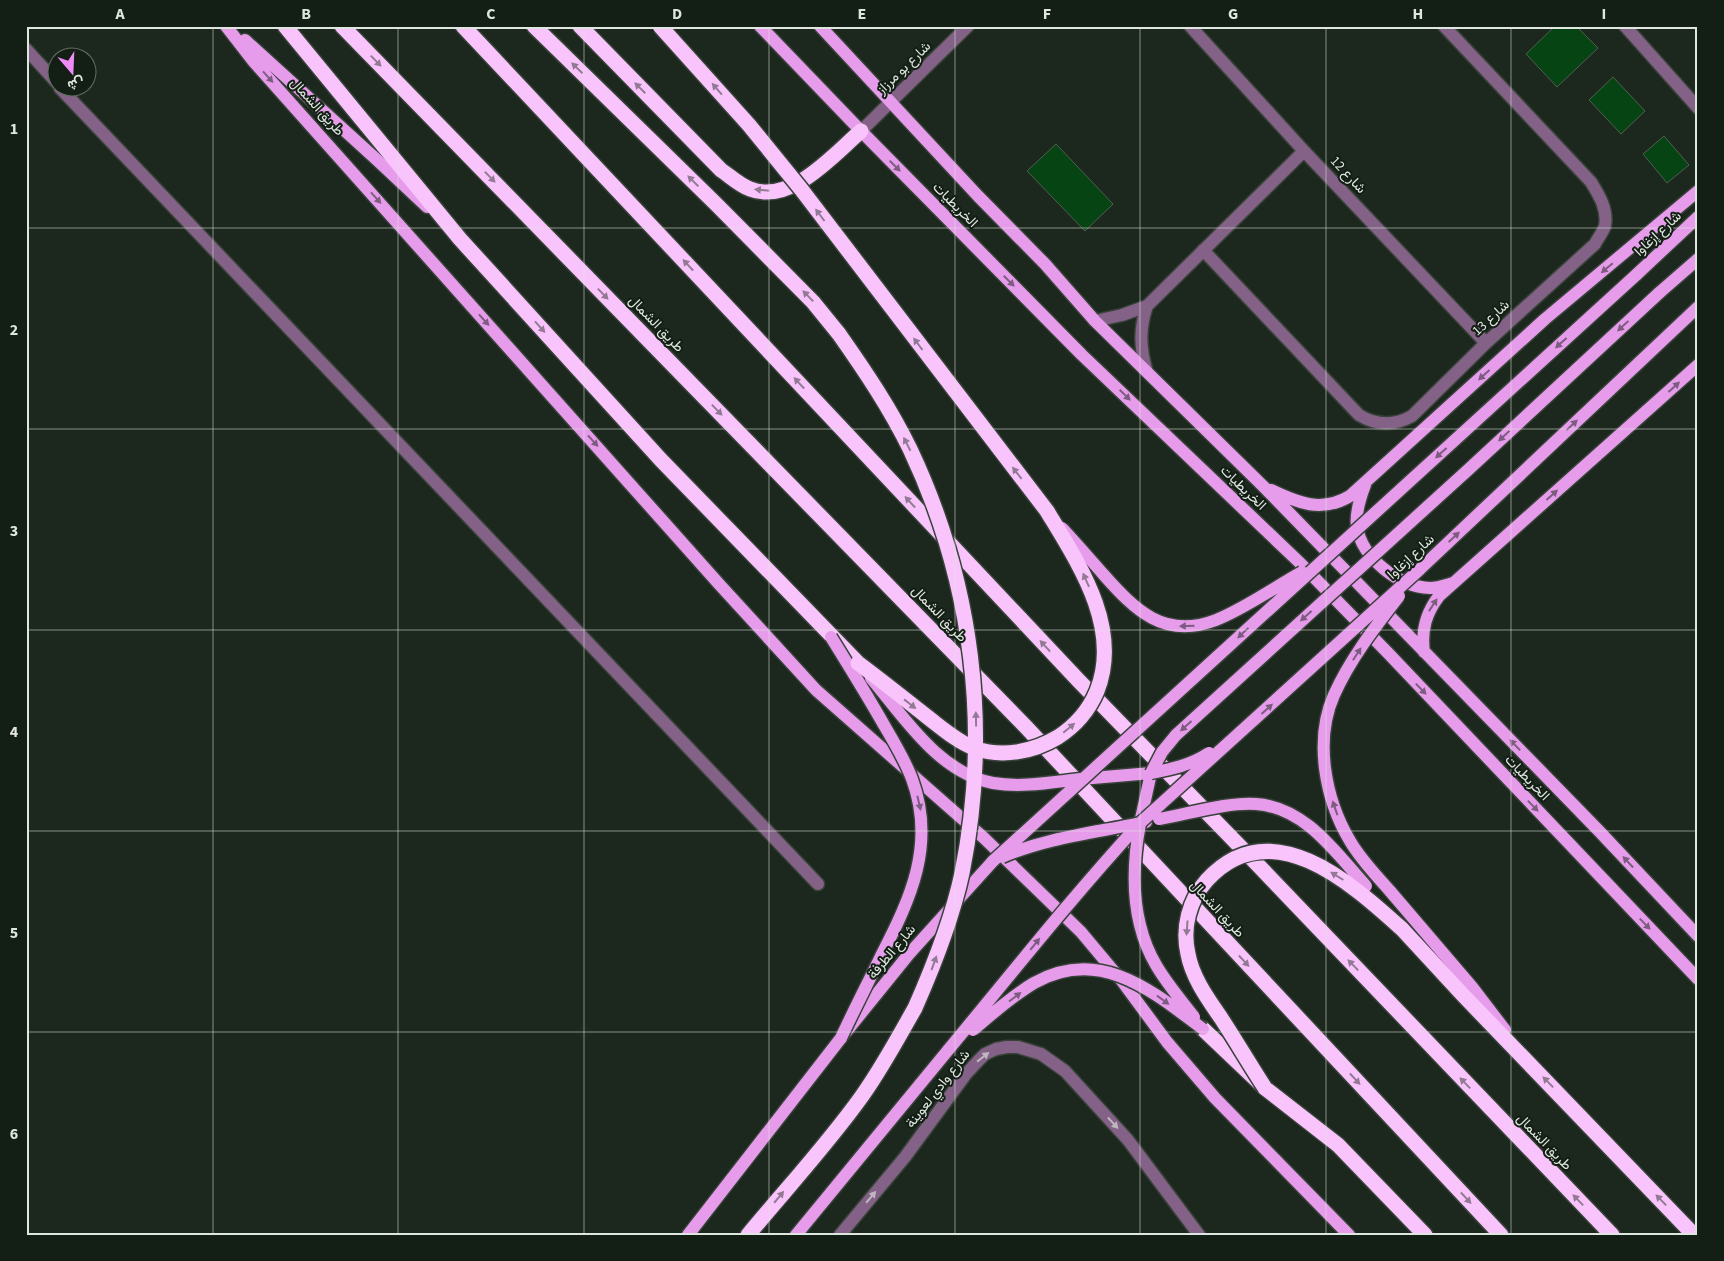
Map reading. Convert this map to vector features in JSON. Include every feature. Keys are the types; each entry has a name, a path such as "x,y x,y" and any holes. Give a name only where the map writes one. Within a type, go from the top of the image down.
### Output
{"highway":[{"path":"285,26 460,239 661,460 858,663 950,735 972,748 993,752 1011,752 1033,749 1053,740 1070,729 1084,713 1098,688 1104,666 1104,637 1099,614 1087,582 1074,556 1047,511 795,182 749,125 660,26"},
{"name":"طريق الشمال","path":"342,26 1019,720 1501,1235"},
{"name":"طريق الشمال","path":"463,26 1079,681 1612,1235"},
{"path":"534,26 813,302 839,334 881,395 910,450 935,508 953,563 966,621 976,712 976,752 972,811 962,874 933,968 915,1008 890,1055 862,1096 840,1126 748,1235"},
{"path":"580,26 721,170 750,189 773,191 795,185 807,178 861,131"},
{"path":"1265,1088 1210,1001 1190,961 1187,945 1188,917 1204,883 1221,867 1241,856 1267,851 1306,859 1339,877 1368,898 1467,991 1529,1063 1694,1235"},
{"path":"1203,1029 1265,1088 1338,1145 1425,1235"}],"main road":[{"name":"طريق الشمال","path":"226,26 254,62 816,690 984,838 1081,932 1122,981 1167,1042 1215,1098 1349,1235"},
{"path":"230,26 376,159 460,239"},
{"name":"الخريطيات","path":"760,26 1082,355 1299,562 1698,980"},
{"name":"الخريطيات","path":"820,26 978,196 1045,264 1095,320 1264,487 1599,831 1698,936"},
{"path":"1264,487 1316,506 1340,503 1366,483 1545,319 1698,191"},
{"name":"شارع إزغاوا","path":"1150,718 1698,217"},
{"path":"1203,1029 1162,975 1150,954 1140,930 1136,907 1134,870 1140,823 1151,772 1162,752 1176,735 1698,259"},
{"name":"شارع إزغاوا","path":"1140,823 1419,570 1697,308"},
{"path":"1424,652 1423,628 1427,616 1436,601 1698,365"},
{"path":"1366,483 1359,504 1357,527 1361,539 1376,560 1392,576 1418,586 1430,588 1455,583"},
{"path":"1047,511 1130,603 1148,617 1164,624 1191,626 1218,620 1323,559"},
{"path":"1419,570 1380,620 1335,694 1325,731 1326,772 1340,822 1355,850 1467,991"},
{"path":"831,637 908,768 918,801 923,828 921,855 906,904 841,1038"},
{"path":"858,663 921,737 942,757 966,773 982,780 1007,784 1035,784 1151,772 1184,766 1198,760 1244,729"},
{"name":"شارع الطرفة","path":"688,1235 908,954 993,861 1150,718"},
{"path":"993,861 1030,846 1050,841 1226,806 1246,804 1272,806 1288,812 1309,826 1322,838 1402,929"},
{"path":"796,1235 950,1050 1060,913 1140,823"},
{"path":"950,1050 990,1016 1033,984 1056,974 1081,969 1111,973 1135,982 1154,993 1203,1029"}],"street":[{"name":"شارع بو مرزاز","path":"861,131 968,26"},
{"name":"شارع 12","path":"1190,26 1304,151 1486,343"},
{"name":"شارع 13","path":"1203,250 1359,415 1374,422 1390,424 1398,423 1412,416 1486,343 1595,244 1604,227 1605,216 1602,198 1591,182 1444,26"},
{"path":"1625,26 1697,106"},
{"path":"26,50 48,73"},
{"path":"70,98 818,884"},
{"path":"1095,320 1122,315 1147,306 1304,151"},
{"path":"1147,306 1142,322 1140,339 1142,356 1147,372"},
{"name":"شارع وادي لعوينة","path":"840,1235 905,1157 966,1074 978,1061 985,1054 1007,1047 1018,1046 1041,1054 1065,1071 1128,1140 1199,1235"}],"building":[{"path":"1555,26 1576,26 1598,48 1557,87 1526,54"},
{"path":"1613,77 1645,111 1621,134 1589,100"},
{"path":"1664,136 1689,165 1667,183 1643,154"},
{"path":"1056,144 1113,204 1085,231 1027,171"}]}
